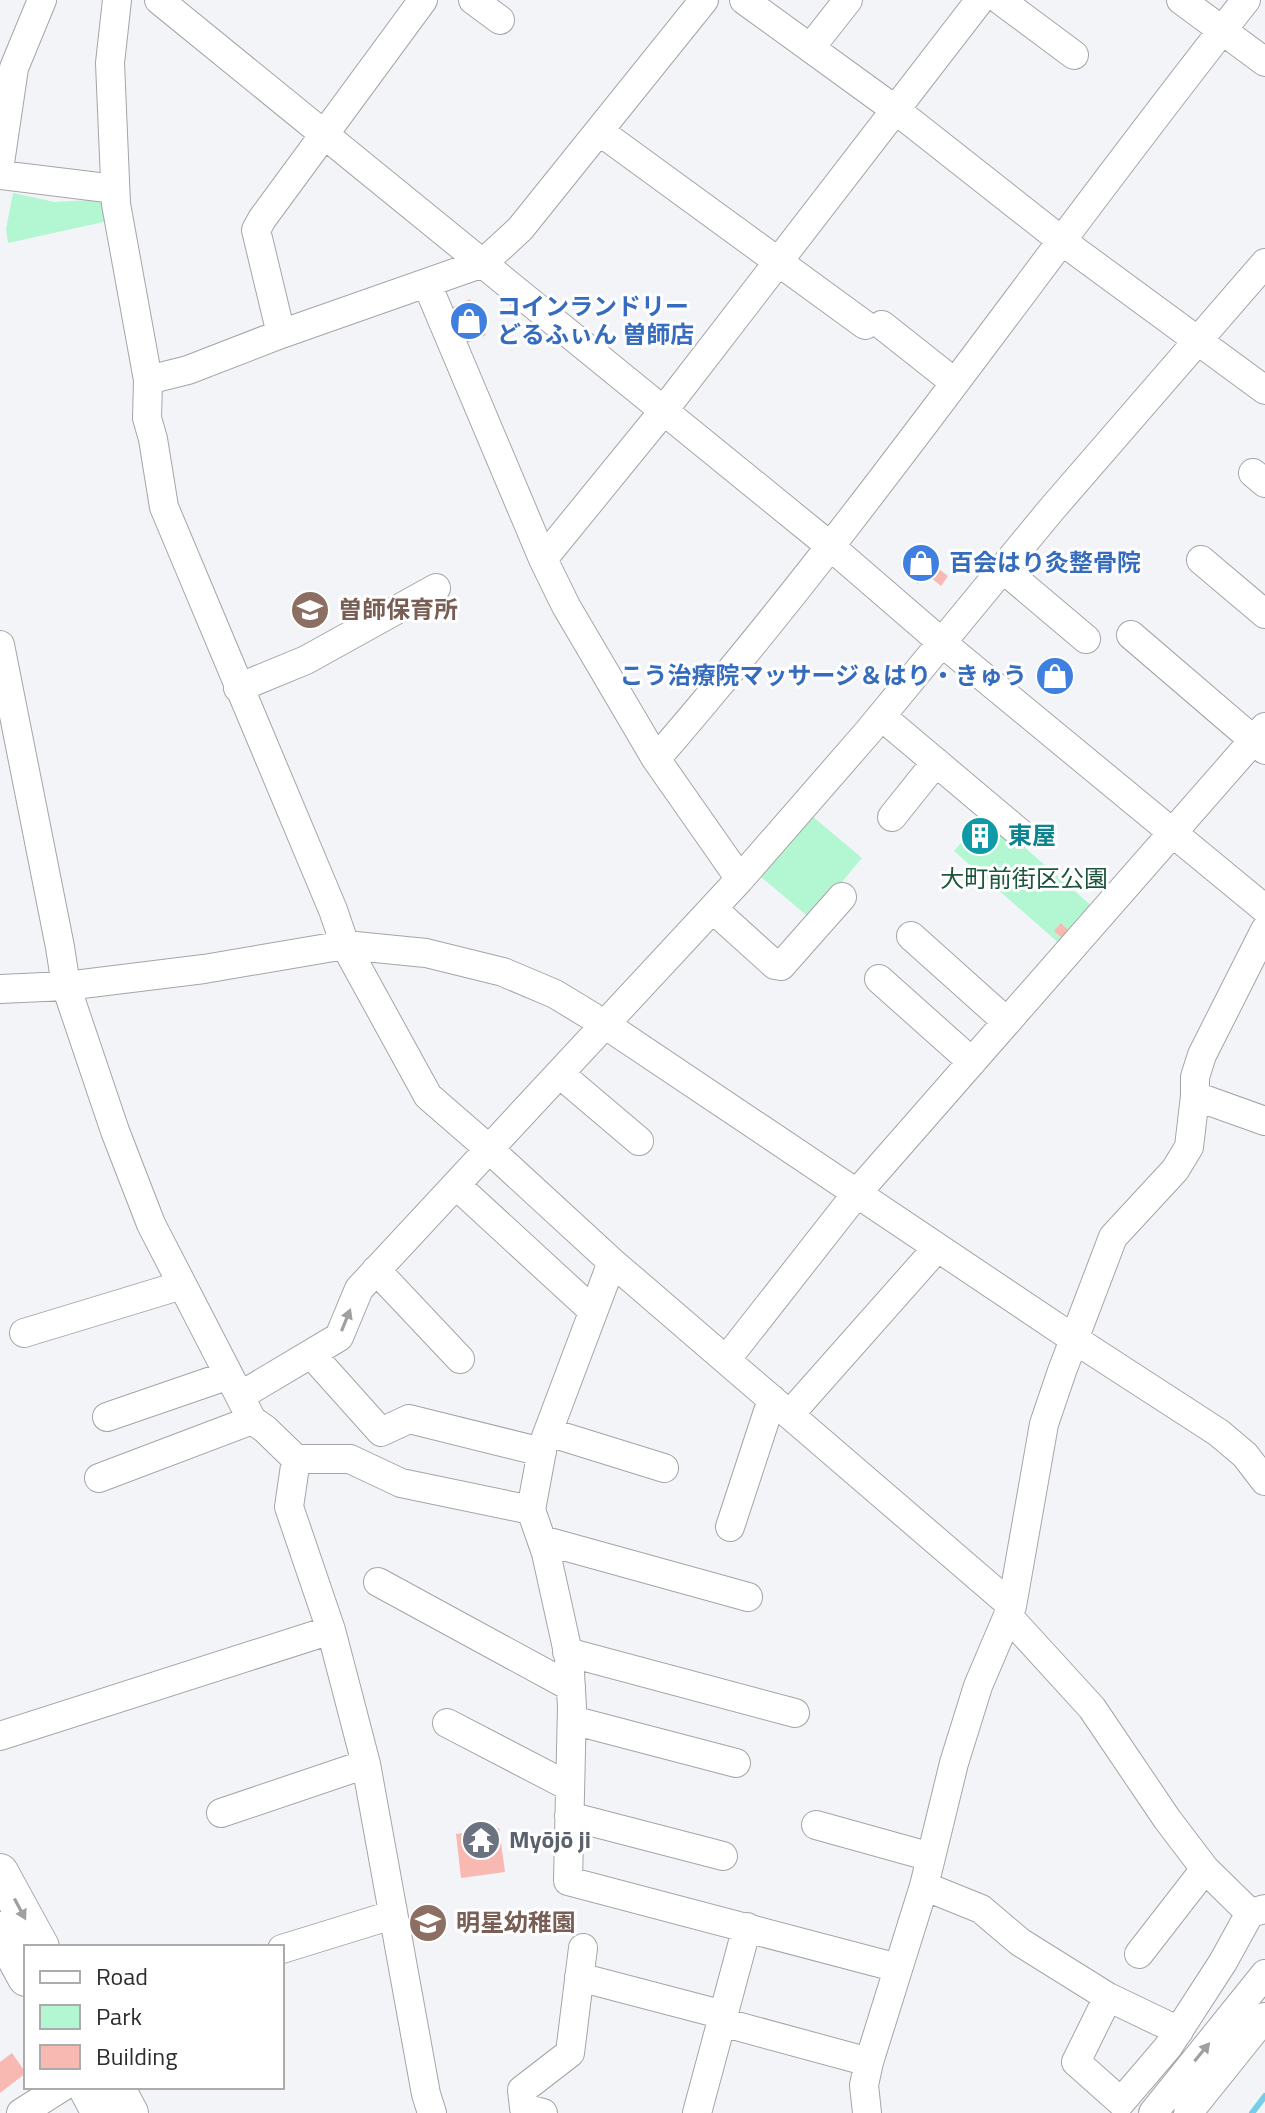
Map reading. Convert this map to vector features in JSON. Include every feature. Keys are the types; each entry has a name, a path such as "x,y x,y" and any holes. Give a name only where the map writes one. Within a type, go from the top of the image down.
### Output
{"main road":[{"path":"0,1872 12,1944 24,1973"},
{"path":"87,2089 100,2113"},
{"path":"117,2089 130,2113"}],"street":[{"path":"0,163 14,68 42,0"},
{"path":"117,0 110,63 116,204 148,380 147,418 164,507 345,945 428,1096 1010,1611 1092,1708 1205,1869 1257,1911 1168,2047 1121,2102 1076,2062 1108,1997"},
{"path":"159,0 830,546 940,641 1265,909"},
{"path":"281,334 256,230 423,0"},
{"path":"473,0 500,20"},
{"path":"148,380 188,370 483,263 520,229 704,0"},
{"path":"744,0 897,111 1062,241 1265,390"},
{"path":"811,47 848,0"},
{"path":"543,559 897,111 980,0"},
{"path":"1000,0 1074,55"},
{"path":"1181,0 1265,62"},
{"path":"656,759 830,546 1246,0"},
{"path":"599,131 777,261 954,382"},
{"path":"0,175 115,189"},
{"path":"99,1478 339,1337 359,1289 740,879 1265,263"},
{"path":"427,284 543,559 566,606 656,759 740,879"},
{"path":"1201,560 1265,614"},
{"path":"1002,568 1086,639"},
{"path":"238,688 306,660 436,588"},
{"path":"726,1360 857,1193 1174,832 1261,739 1131,635"},
{"path":"0,645 4,687 66,986 115,1131 151,1224 240,1397 265,1429 296,1459 350,1459 401,1483 531,1510"},
{"path":"881,716 1020,833"},
{"path":"892,817 936,762"},
{"path":"713,909 775,965 781,966 842,897"},
{"path":"867,2113 864,2085 869,2062 924,1886 954,1763 978,1686 1010,1611 1044,1424 1113,1237 1175,1170 1189,1147 1195,1077 1202,1055 1265,930"},
{"path":"911,936 1007,1022"},
{"path":"0,989 66,986 204,969 345,945 426,953 503,972 555,994 606,1025 1219,1433 1245,1455 1265,1481"},
{"path":"879,979 972,1062"},
{"path":"560,1074 639,1141"},
{"path":"1195,1096 1265,1121"},
{"path":"456,1185 593,1311"},
{"path":"730,1527 781,1407 937,1248"},
{"path":"612,1262 545,1442 531,1510 542,1540 567,1652 571,1687 568,1881 898,1968"},
{"path":"376,1270 460,1359"},
{"path":"24,1333 182,1285"},
{"path":"312,1355 381,1432 409,1419 545,1442 664,1468"},
{"path":"107,1417 240,1397"},
{"path":"296,1459 289,1507 331,1630 366,1764 392,1915 432,2113"},
{"path":"542,1540 748,1597"},
{"path":"378,1582 571,1687"},
{"path":"0,1736 331,1630"},
{"path":"567,1652 795,1713"},
{"path":"572,1720 736,1763"},
{"path":"447,1723 570,1787"},
{"path":"221,1813 366,1764"},
{"path":"569,1816 723,1856"},
{"path":"816,1825 931,1857"},
{"path":"1139,1954 1205,1869"},
{"path":"924,1886 981,1909 1020,1942 1108,1997 1179,2031"},
{"path":"284,1948 392,1915"},
{"path":"697,2113 747,1927"},
{"path":"543,2113 524,2108 522,2090 570,2053 583,1948"},
{"path":"1153,2113 1265,1974"},
{"path":"579,1977 869,2062"},
{"path":"1188,2113 1265,2017"},
{"path":"21,2113 59,2089"}],"green space":[{"path":"13,193 55,202 108,199 108,221 8,243 6,229"},
{"name":"大町前街区公園","path":"986,814 1094,908 1061,945 954,851"},
{"path":"812,816 862,858 811,919 761,877"}],"building":[{"name":"コインランドリー どるふぃん 曽師店","path":"470,299 486,335 467,343 451,308"},
{"name":"百会はり灸整骨院","path":"919,554 948,576 941,586 925,573 918,584 904,573"},
{"name":"こう治療院マッサージ＆はり・きゅう","path":"1047,657 1075,680 1063,695 1035,672"},
{"name":"東屋","path":"982,827 989,833 977,846 970,840"},
{"path":"1061,923 1069,931 1062,938 1054,931"},
{"path":"499,1828 505,1872 461,1878 456,1834"},
{"path":"12,2053 24,2075 0,2093 0,2062"}],"waterway":[{"path":"1252,2113 1265,2096"}],"place":[{"name":"コインランドリー どるふぃん 曽師店","path":"469,321"},
{"name":"百会はり灸整骨院","path":"921,563"},
{"name":"曽師保育所","path":"310,610"},
{"name":"こう治療院マッサージ＆はり・きゅう","path":"1055,676"},
{"name":"東屋","path":"980,836"},
{"name":"Myōjō ji","path":"481,1840"},
{"name":"明星幼稚園","path":"428,1923"}]}
